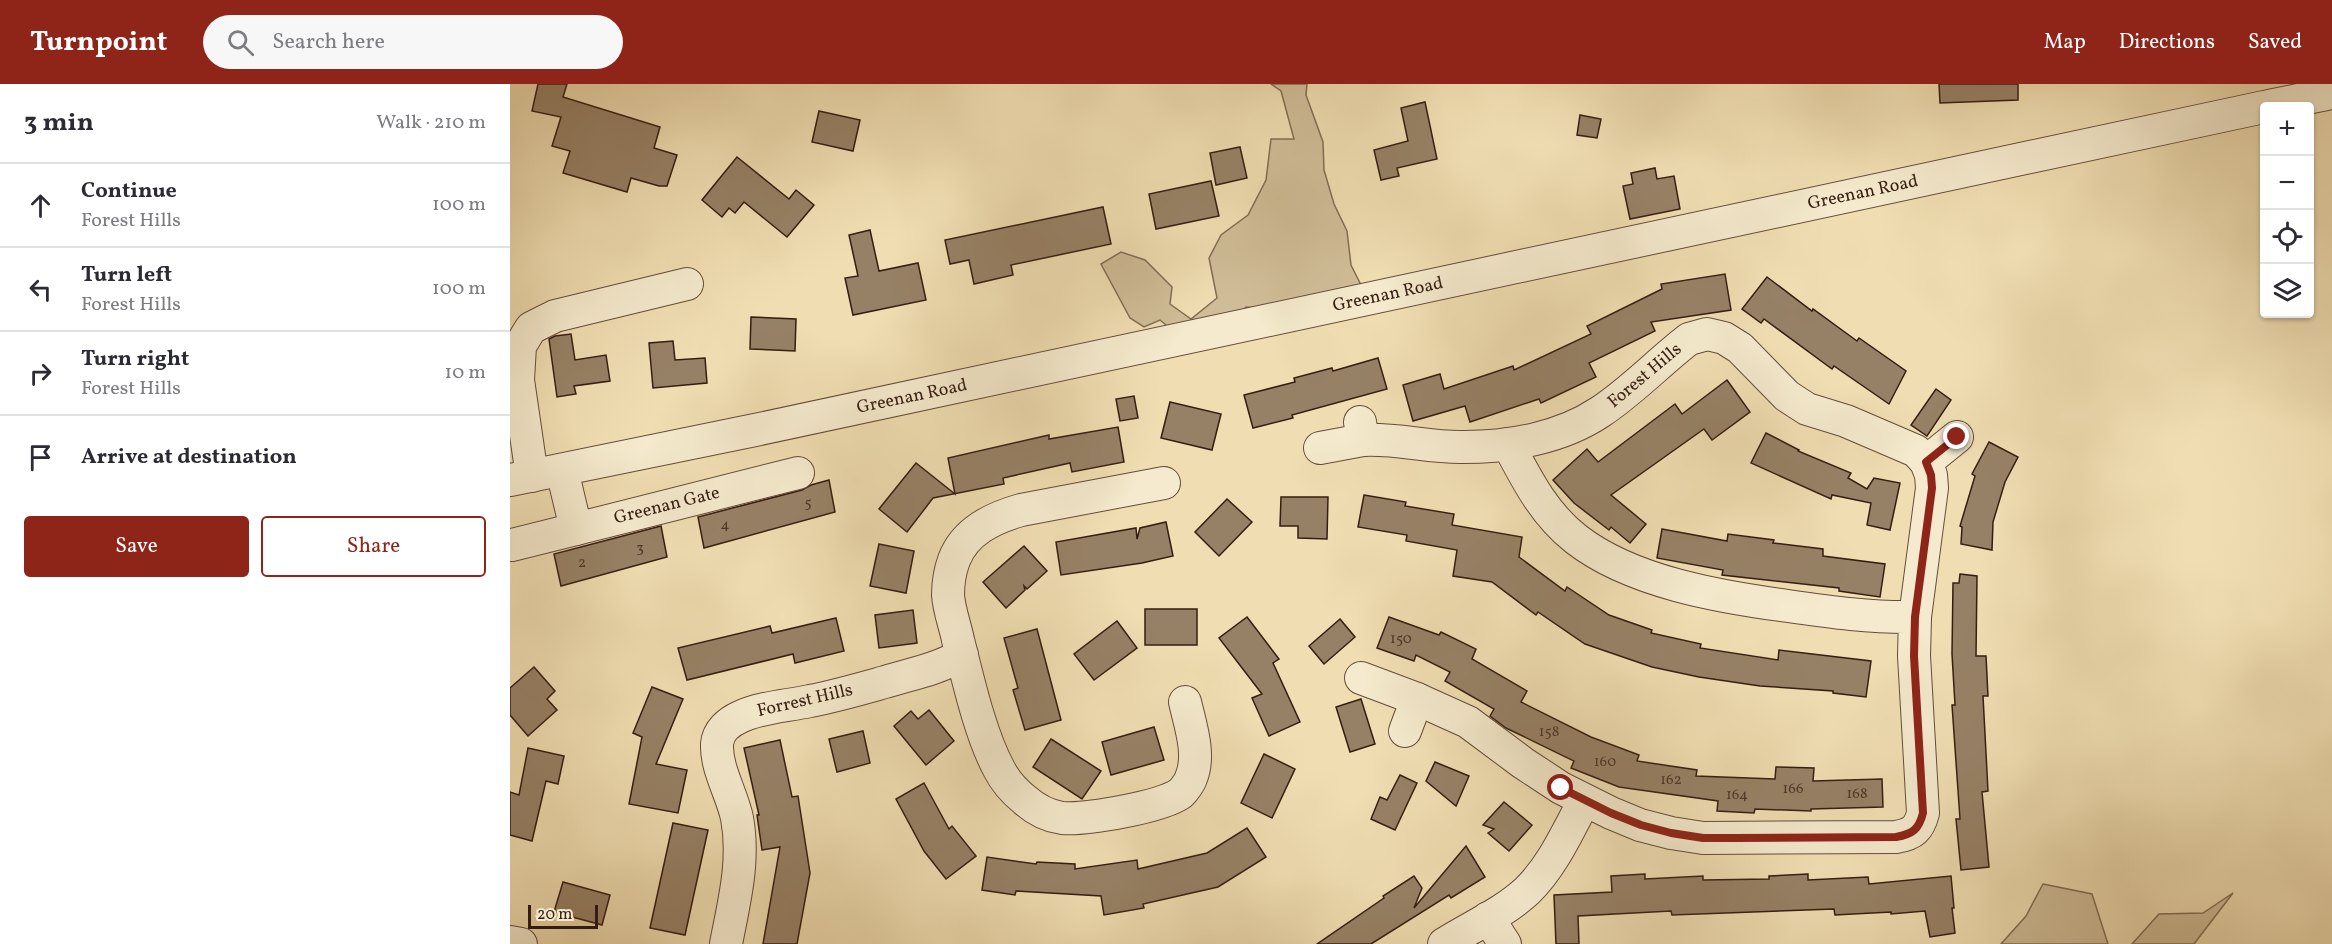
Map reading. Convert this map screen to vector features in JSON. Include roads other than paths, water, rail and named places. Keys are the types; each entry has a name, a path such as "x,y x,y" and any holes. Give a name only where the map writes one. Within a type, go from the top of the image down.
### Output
{"street":[{"name":"Greenan Road","path":"2290,102 2332,93"},
{"name":"Greenan Road","path":"521,478 2260,108"},
{"path":"521,478 518,380 520,346 531,328 555,316 687,284"},
{"name":"Forest Hills","path":"1320,448 1362,431 1389,439 1441,447 1508,444 1548,436 1581,423 1618,399 1689,339 1707,334 1724,338 1740,348 1787,396 1808,409 1846,421 1916,451 1926,462"},
{"path":"1361,678 1417,699 1468,722 1532,769 1584,801 1641,825 1703,838 1896,837 1910,834 1919,826 1923,813 1914,656 1915,617 1932,488 1931,475 1926,462 1957,437"},
{"path":"1508,444 1531,488 1558,523 1577,540 1624,566 1700,592 1735,599 1881,618 1915,617"},
{"path":"562,470 576,529"},
{"name":"Greenan Gate","path":"512,545 576,529 761,496 798,473"},
{"path":"1164,483 1021,510 983,525 967,539 955,558 949,578 948,598 984,733 999,770 1010,787 1041,812 1060,818 1080,818 1164,801 1181,792 1191,778 1194,760 1193,741 1185,702"},
{"name":"Forrest Hills","path":"726,944 738,882 740,850 737,818 719,758 717,741 724,727 740,717 760,711 833,696 921,672 950,662 962,654"},
{"path":"1405,731 1417,699"},
{"path":"1444,944 1527,891 1542,873 1584,801"},
{"path":"1488,918 1505,944"},
{"path":"510,942 521,944"}]}
